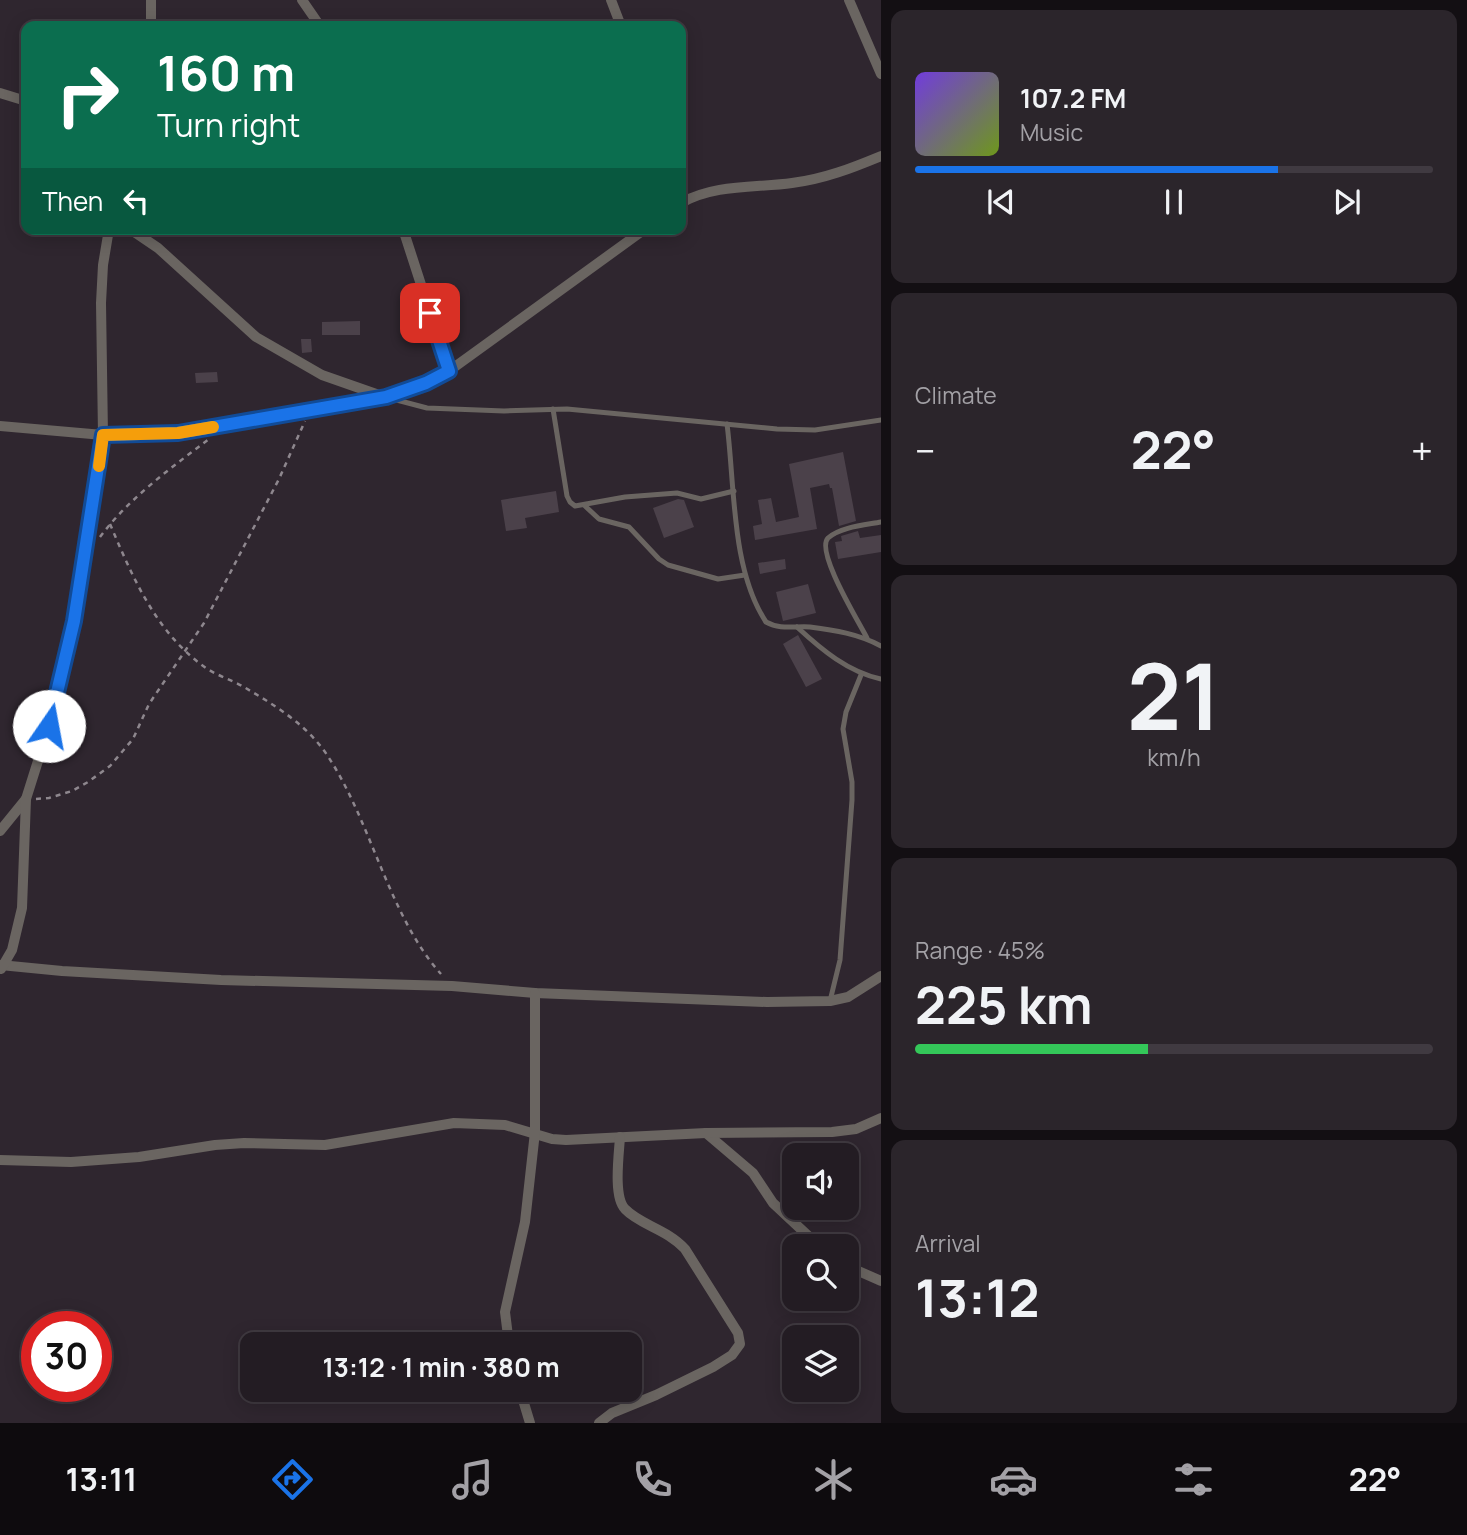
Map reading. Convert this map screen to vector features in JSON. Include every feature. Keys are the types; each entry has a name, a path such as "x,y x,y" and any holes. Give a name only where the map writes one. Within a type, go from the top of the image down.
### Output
{"street":[{"path":"150,21 151,0"},
{"path":"302,0 317,21"},
{"path":"611,0 619,21"},
{"path":"849,0 881,74"},
{"path":"0,93 21,99"},
{"path":"686,200 715,191 814,180 881,156"},
{"path":"108,235 101,303 103,435 74,621 49,726 26,799 22,908 12,950 1,967 221,981 452,986 535,993 767,1003 830,1001 848,996 881,976"},
{"path":"139,235 158,248 256,337 322,375 386,397"},
{"path":"405,235 449,371"},
{"path":"0,426 103,435 178,433 386,397 426,383 449,371 637,235"},
{"path":"0,831 26,799"},
{"path":"508,1332 505,1312 525,1222 535,1132 535,993"},
{"path":"0,1160 71,1163 139,1157 215,1145 325,1145 454,1123 505,1125 552,1139 706,1133 832,1132 856,1129 881,1118"},
{"path":"706,1133 753,1173 773,1203 806,1234"},
{"path":"598,1423 612,1413 713,1367 733,1355 740,1344 738,1333 685,1249 675,1238 623,1208 618,1180 620,1137"},
{"path":"859,1271 881,1281"},
{"path":"524,1402 530,1423"}],"lane":[{"path":"386,397 427,408 504,411 553,409 635,414 777,429 815,430 881,420"},
{"path":"553,409 567,496 569,502 575,506 625,497 677,493 701,499 734,491"},
{"path":"727,424 745,575 766,622 774,626 841,632 867,638 881,646"},
{"path":"584,505 599,519 629,527 668,565 718,579 745,575"},
{"path":"867,638 831,568 824,544 828,538 841,531 881,522"},
{"path":"797,627 833,657 861,675 881,680"},
{"path":"830,1001 840,960 852,800 852,782 843,729 846,712 861,675"}],"path":[{"path":"26,799 49,798 72,791 110,766 133,739 149,704 204,623 295,447 309,410"},
{"path":"98,539 110,524 164,473 210,439"},
{"path":"110,524 128,567 158,621 186,651 207,669 243,686 280,709 308,732 329,758 361,819 415,937 430,961 452,986"}],"building":[{"path":"360,321 360,335 322,335 322,322"},
{"path":"301,339 311,339 312,352 302,353"},
{"path":"217,372 218,382 196,383 195,373"},
{"path":"843,452 856,521 839,526 829,484 810,488 817,529 755,540 753,526 762,524 758,500 771,498 776,522 799,517 789,464"},
{"path":"556,491 559,512 525,518 527,528 506,531 501,500"},
{"path":"678,499 684,500 694,527 664,538 653,508"},
{"path":"858,531 860,538 881,535 881,552 838,559 835,542 842,541 841,536"},
{"path":"785,559 786,569 760,574 758,563"},
{"path":"808,584 816,613 783,621 776,592"},
{"path":"798,635 822,679 806,687 783,644"}],"slow traffic":[{"path":"99,466 103,435 178,433 213,427"}],"route":[{"path":"49,726 74,621 103,435 178,433 386,397 426,383 449,371 430,313"}]}
